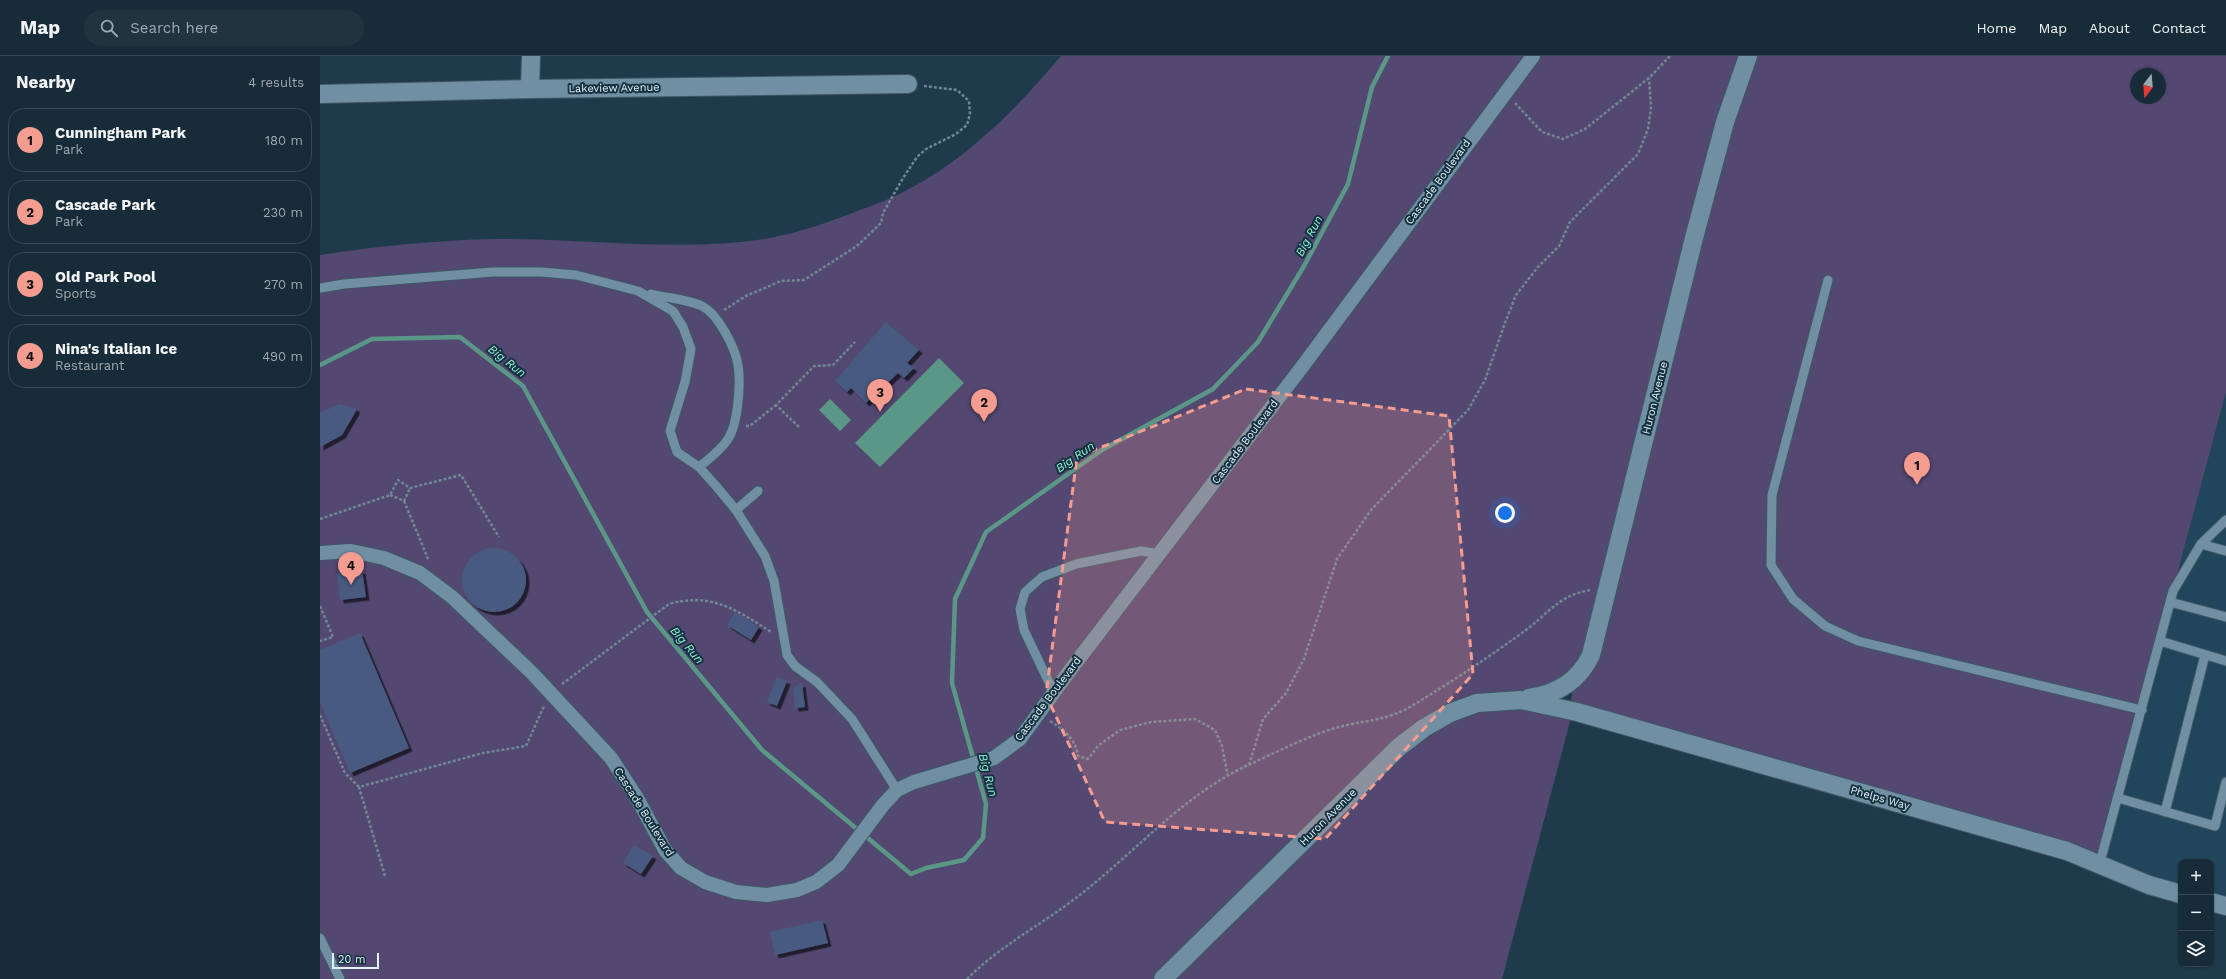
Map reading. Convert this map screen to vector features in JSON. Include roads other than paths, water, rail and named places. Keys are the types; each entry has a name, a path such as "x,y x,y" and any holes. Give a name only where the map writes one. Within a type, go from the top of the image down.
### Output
{"street":[{"path":"530,89 531,56"},
{"name":"Cascade Boulevard","path":"320,553 351,552 384,558 420,573 440,588 488,630 550,692 611,758 637,798 665,850 681,868 705,882 736,892 768,895 797,890 816,882 838,864 897,790 914,782 994,758 1020,739 1302,367 1533,56"},
{"name":"Huron Avenue","path":"1163,979 1399,747 1424,728 1450,713 1478,703 1518,700 1552,694 1567,685 1579,674 1591,655 1694,238 1725,122 1748,56"},
{"name":"Lakeview Avenue","path":"320,94 530,89 908,84"},
{"path":"1578,712 1571,702 1571,695 1573,684 1579,674"},
{"name":"Huron Avenue","path":"1518,700 1578,712"},
{"name":"Phelps Way","path":"1578,712 2067,851 2099,866 2149,885 2178,893"},
{"path":"2214,903 2226,906"}],"lane":[{"path":"320,288 344,284 493,272 541,272 576,275 702,306 714,317 731,342 738,364 739,391 733,428 728,439 720,449 700,467"},
{"path":"1828,280 1772,494 1771,566 1793,599 1825,626 1858,641 2142,710"},
{"path":"638,291 672,311 683,326 691,349 685,382 670,431 677,452 700,467 736,510 765,556 774,581 787,655 795,666 817,682 852,719 897,790"},
{"path":"736,510 758,491"},
{"path":"2099,866 2173,590 2201,544 2226,520"},
{"path":"2201,544 2226,551"},
{"path":"1054,693 1024,630 1020,609 1025,592 1042,577 1076,564 1141,551 1160,554"},
{"path":"2170,602 2226,617"},
{"path":"2160,642 2226,661"},
{"path":"2166,812 2205,655"},
{"path":"2118,798 2215,826 2226,782"},
{"path":"320,938 340,979"}],"waterway":[{"name":"Big Run","path":"320,365 372,339 460,337 523,386 647,612 762,750 911,874 926,868 964,860 983,838 986,804 952,683 955,599 986,532 1102,450 1213,389 1258,342 1304,266 1348,184 1372,87 1388,56"}],"place":[{"name":"Old Park Pool","path":"880,412"},
{"name":"Cascade Park","path":"984,422"},
{"name":"Cunningham Park","path":"1917,485"},
{"name":"Nina's Italian Ice","path":"351,585"}]}
